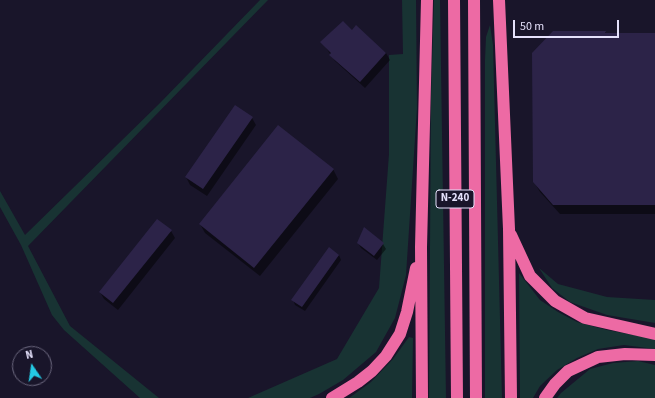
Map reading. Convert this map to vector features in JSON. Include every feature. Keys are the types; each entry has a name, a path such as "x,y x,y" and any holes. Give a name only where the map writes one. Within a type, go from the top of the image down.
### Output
{"highway":[{"path":"422,398 421,247 427,0"},
{"name":"N-240","path":"454,0 457,398"},
{"name":"N-240","path":"474,0 476,398"},
{"path":"500,0 509,229 510,398"},
{"path":"509,229 530,276 555,301 585,318 655,334"},
{"path":"332,398 358,382 372,371 386,356 400,334 407,312 421,247"},
{"path":"545,398 555,384 568,371 598,357 625,354 655,355"}],"green space":[{"path":"260,0 268,0 28,246 70,326 159,398 140,398 64,330 52,315 21,245 0,207 0,191 25,235 160,103"},
{"path":"402,0 416,0 417,108 406,275 395,318 376,352 343,380 319,394 310,398 248,398 337,359 379,288 389,154 389,55 403,54"},
{"path":"434,0 440,0 446,398 429,398 431,96"},
{"path":"490,25 493,45 502,398 485,398 485,60 486,37"},
{"path":"539,268 558,284 607,297 655,300 655,323 607,315 570,302 552,288"},
{"path":"519,273 540,300 558,312 577,322 607,330 655,339 655,349 624,345 598,349 577,358 557,370 540,386 533,398 520,398"},
{"path":"409,337 413,338 412,398 349,398 371,382 393,359"},
{"path":"638,361 655,365 655,398 557,398 590,369 613,363"}],"building":[{"path":"343,21 352,30 356,25 386,53 360,82 329,55 331,53 320,42"},
{"path":"553,31 655,33 655,205 553,205 533,182 532,53"},
{"path":"235,105 253,117 203,189 185,177"},
{"path":"278,125 334,169 254,268 199,224"},
{"path":"157,219 172,230 113,303 99,292"},
{"path":"364,227 384,243 374,256 357,243"},
{"path":"329,247 339,255 302,307 291,300"}]}
